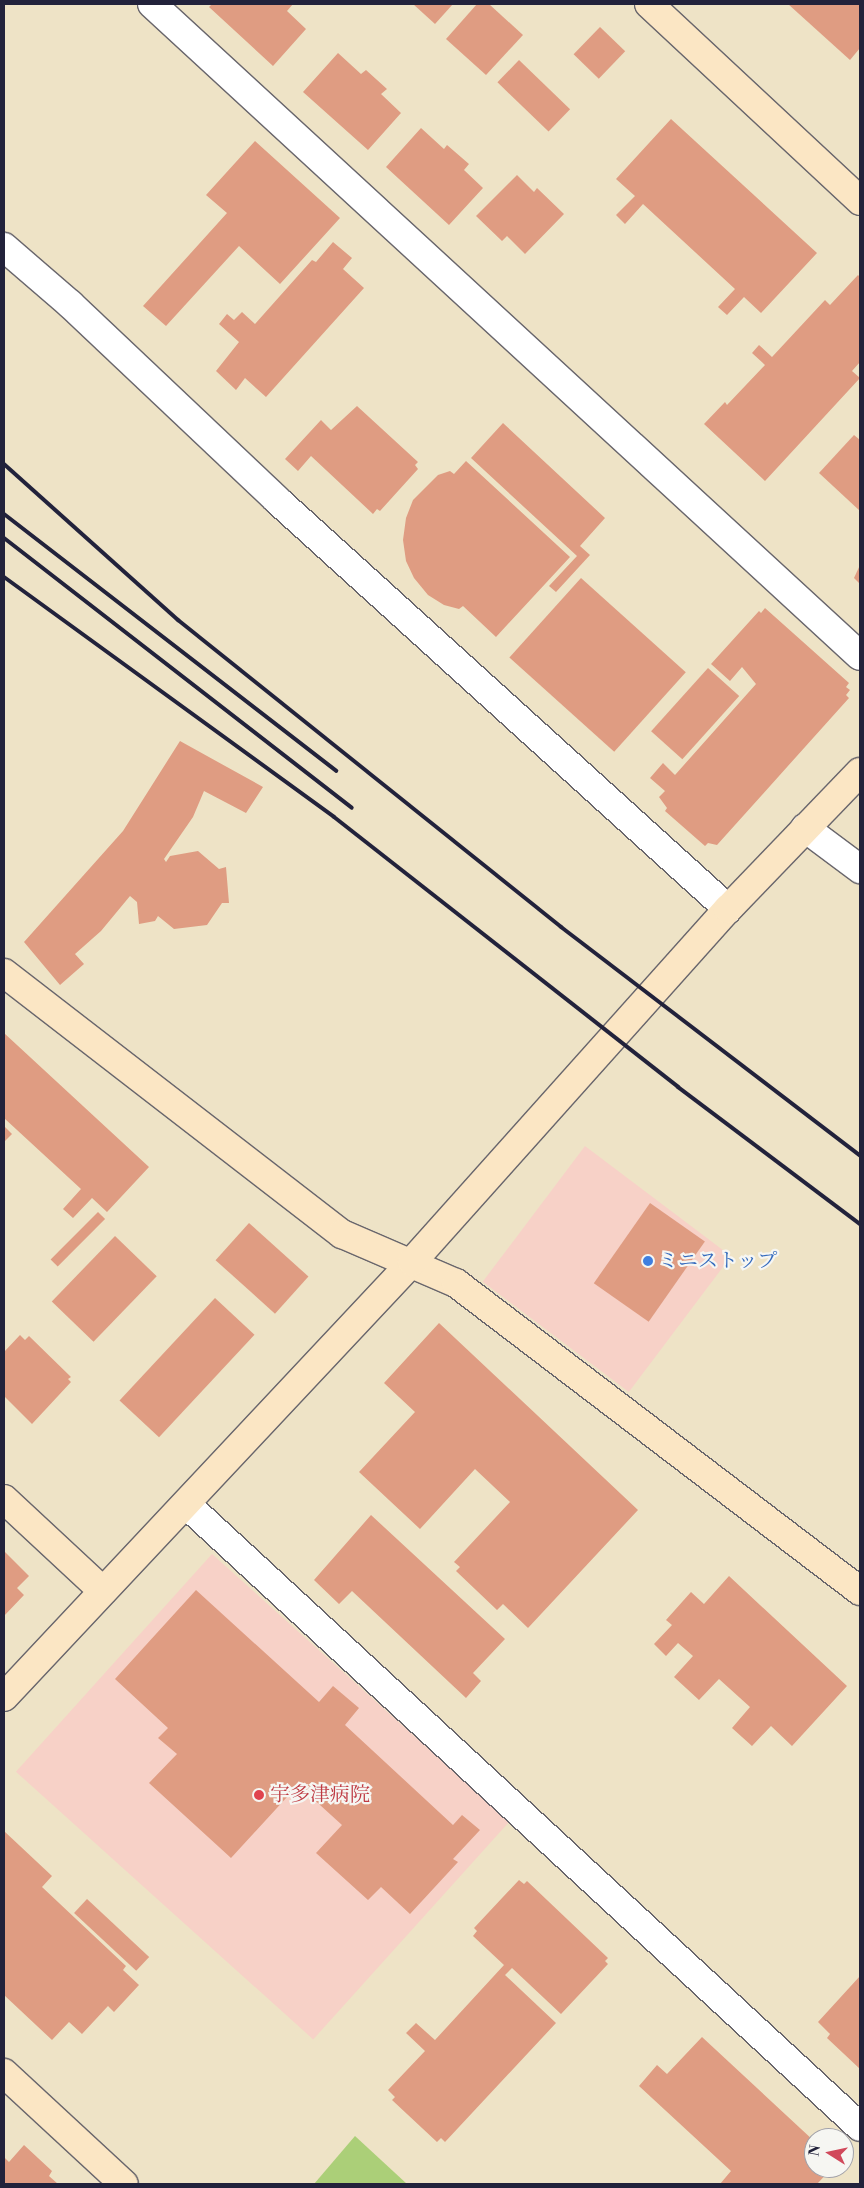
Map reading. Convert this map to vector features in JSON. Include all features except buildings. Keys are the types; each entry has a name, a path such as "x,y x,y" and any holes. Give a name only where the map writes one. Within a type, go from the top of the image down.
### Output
{"street":[{"path":"152,4 860,656"},
{"path":"649,4 860,201"},
{"path":"4,247 70,304 277,500 728,909"},
{"path":"4,1697 187,1505 412,1262 728,909 860,772"},
{"path":"806,828 860,869"},
{"path":"4,973 342,1234 412,1262 456,1283 860,1591"},
{"path":"4,1499 103,1591"},
{"path":"187,1505 860,2127"},
{"path":"4,2073 124,2184"}],"shaded area":[{"path":"585,1146 731,1256 629,1392 483,1282"},
{"name":"宇多津病院","path":"212,1554 509,1822 313,2039 16,1772"}],"green space":[{"path":"355,2136 407,2184 314,2184"}],"railway":[{"path":"4,464 178,620 561,927 860,1156"},
{"path":"4,514 336,771"},
{"path":"4,538 352,808"},
{"path":"4,577 334,817 678,1087 860,1224"}],"place":[{"name":"ミニストップ","path":"648,1261"},
{"name":"宇多津病院","path":"259,1795"}]}
